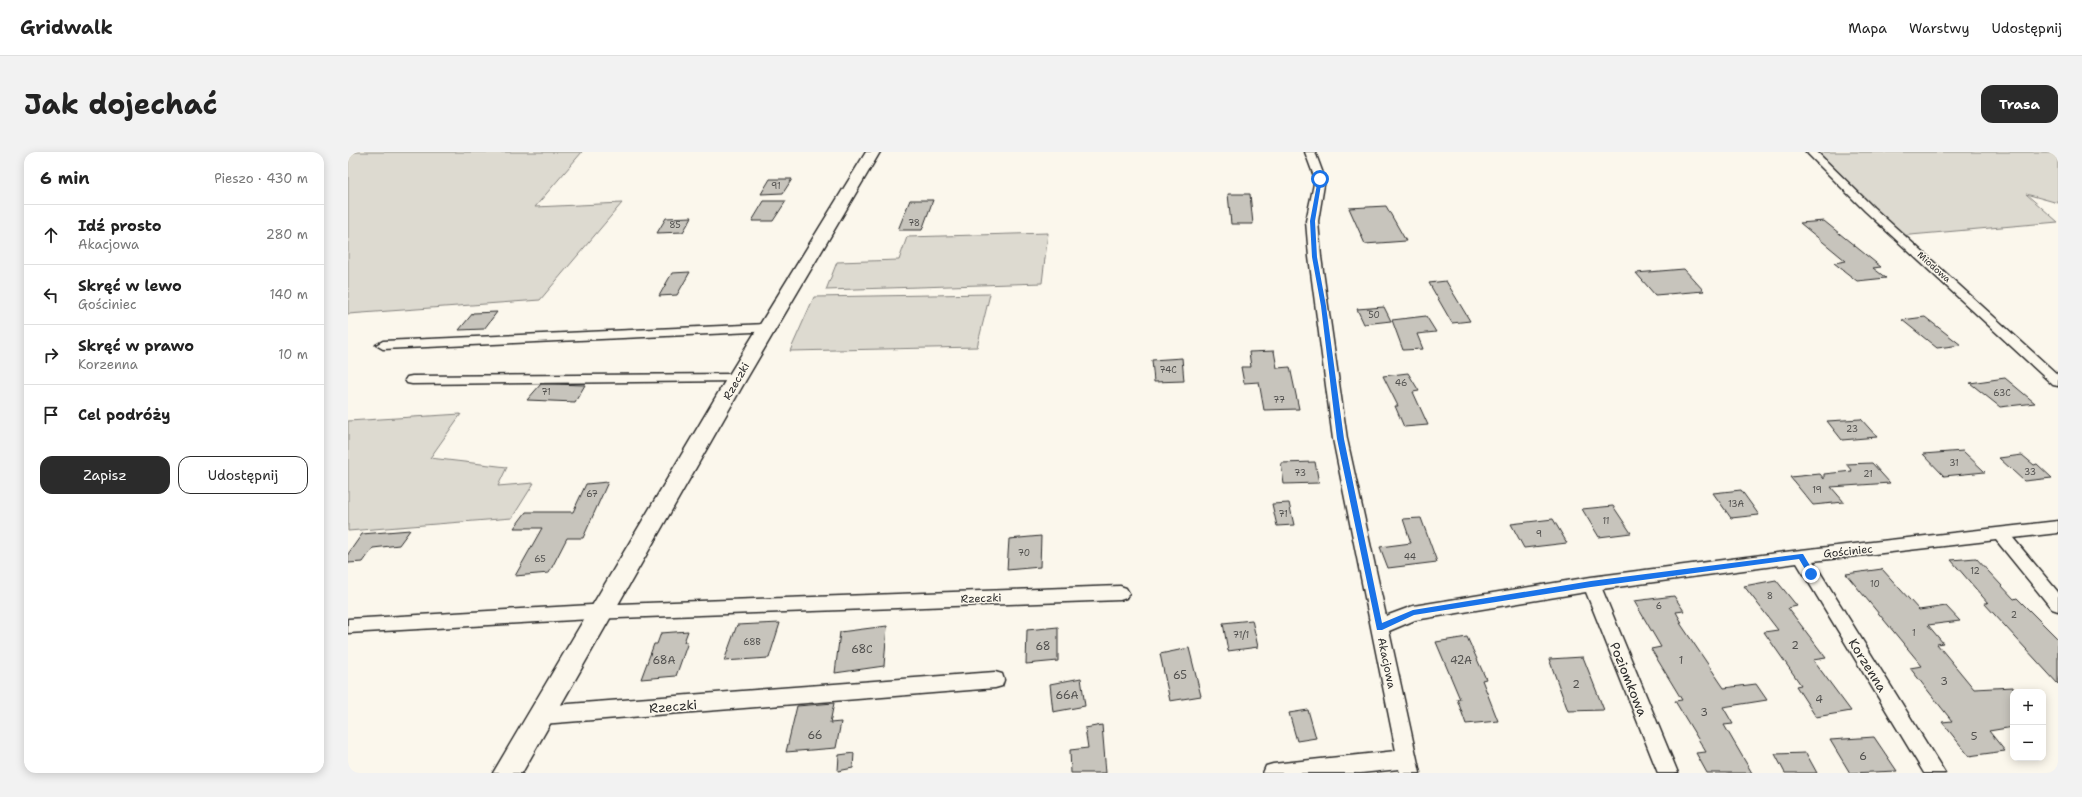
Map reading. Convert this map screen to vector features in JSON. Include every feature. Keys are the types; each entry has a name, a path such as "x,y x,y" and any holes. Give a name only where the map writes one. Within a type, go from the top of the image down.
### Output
{"main road":[{"name":"Rzeczki","path":"507,773 737,378 873,152"}],"street":[{"name":"Akacjowa","path":"1310,152 1320,179 1312,221 1315,257 1323,306 1340,439 1409,766"},
{"name":"Miodowa","path":"1811,152 1869,209 2058,382"},
{"path":"383,345 767,328"},
{"path":"412,380 737,378"},
{"name":"Gościniec","path":"1379,627 1413,613 1591,584 1801,556 2058,527"},
{"path":"2000,534 2058,604"},
{"name":"Korzenna","path":"1801,556 1935,773"},
{"name":"Poziomkowa","path":"1591,584 1668,773"},
{"name":"Rzeczki","path":"348,626 602,612 1120,593"},
{"name":"Rzeczki","path":"542,715 995,680"},
{"path":"1273,773 1409,766"}],"shaded area":[{"path":"348,152 582,152 535,207 622,203 540,300 348,314"},
{"path":"1810,152 2058,152 2058,203 2026,194 2058,222 1899,236"},
{"path":"1048,233 1042,283 826,290 837,262 899,260 907,237"},
{"path":"990,294 977,347 790,351 814,297"},
{"path":"461,414 430,458 507,467 498,486 534,483 512,518 348,531 348,421"}],"building":[{"path":"770,179 792,179 783,193 761,194"},
{"path":"1228,194 1250,194 1253,224 1231,224"},
{"path":"910,200 933,200 922,230 898,230"},
{"path":"764,201 786,201 773,221 752,221"},
{"path":"1386,206 1406,241 1365,244 1349,208"},
{"path":"692,217 683,232 657,233 666,218"},
{"path":"1824,221 1881,267 1873,268 1886,278 1857,281 1834,263 1846,261 1800,223"},
{"path":"1684,269 1704,291 1655,295 1636,273"},
{"path":"690,272 677,295 659,296 672,273"},
{"path":"1446,281 1470,321 1452,323 1429,283"},
{"path":"1384,307 1391,321 1364,324 1357,309"},
{"path":"497,312 484,329 459,330 473,313"},
{"path":"1426,316 1436,332 1417,334 1423,349 1403,350 1392,320"},
{"path":"1925,317 1961,345 1937,348 1902,320"},
{"path":"1274,351 1277,368 1290,367 1299,409 1264,410 1259,382 1244,383 1241,367 1251,367 1249,352"},
{"path":"1182,358 1184,381 1154,382 1152,360"},
{"path":"1408,373 1419,391 1413,392 1428,425 1404,427 1395,406 1398,406 1383,376"},
{"path":"2005,378 2035,403 2000,407 1970,383"},
{"path":"541,384 585,385 575,402 527,400"},
{"path":"1861,419 1877,437 1842,440 1827,421"},
{"path":"1963,451 1985,472 1944,476 1923,454"},
{"path":"2022,455 2034,465 2037,464 2052,478 2024,481 1999,458"},
{"path":"1315,462 1319,483 1284,484 1281,463"},
{"path":"1872,463 1890,483 1831,487 1844,502 1813,505 1790,477 1820,474 1824,479 1824,474 1852,471 1846,464"},
{"path":"608,482 583,538 567,538 549,573 515,576 542,528 514,528 526,512 573,512 586,484"},
{"path":"1741,490 1759,515 1731,518 1713,493"},
{"path":"1289,503 1294,525 1277,526 1272,504"},
{"path":"1613,506 1631,533 1599,537 1582,509"},
{"path":"1421,518 1437,562 1388,568 1380,547 1411,543 1403,519"},
{"path":"1553,519 1567,543 1524,548 1511,524"},
{"path":"410,530 399,545 373,548 363,562 348,563 348,554 362,534"},
{"path":"1041,536 1040,567 1007,570 1009,539"},
{"path":"1976,558 2014,599 2017,598 2058,639 2058,684 1984,603 1988,603 1951,560"},
{"path":"1882,569 1919,610 1946,606 1960,621 1928,625 1943,643 1937,644 1974,689 2013,687 2013,689 2010,689 2010,728 1989,731 2005,751 1969,756 1942,722 1952,721 1910,668 1922,666 1846,574"},
{"path":"1776,580 1797,606 1788,608 1826,658 1813,660 1851,711 1816,717 1796,686 1801,685 1764,632 1778,630 1744,586"},
{"path":"1674,596 1684,611 1676,612 1682,623 1680,623 1724,688 1756,684 1767,700 1723,707 1733,724 1724,725 1752,773 1707,773 1696,753 1706,752 1675,701 1682,700 1651,649 1661,647 1634,601"},
{"path":"1252,620 1258,647 1228,651 1223,623"},
{"path":"780,623 769,658 724,661 737,625"},
{"path":"887,626 884,666 835,673 840,632"},
{"path":"1058,627 1058,661 1026,664 1027,630"},
{"path":"688,631 684,642 688,642 676,676 641,679 654,644 657,644 661,633"},
{"path":"1467,637 1486,679 1482,680 1498,721 1466,724 1457,699 1460,699 1436,642"},
{"path":"1189,648 1201,696 1170,701 1160,654"},
{"path":"1583,657 1604,710 1568,711 1549,659"},
{"path":"1081,678 1085,706 1053,712 1050,684"},
{"path":"834,703 830,723 841,722 836,748 786,752 797,706"},
{"path":"1308,710 1316,738 1297,741 1289,713"},
{"path":"1102,725 1106,773 1071,773 1070,750 1088,748 1085,728"},
{"path":"1874,737 1897,771 1850,773 1830,740"},
{"path":"854,753 853,768 838,771 839,755"},
{"path":"1806,753 1817,773 1785,773 1775,754"}],"route":[{"path":"1320,179 1312,221 1315,257 1323,306 1340,439 1379,627 1413,613 1591,584 1801,556 1811,574"}]}
